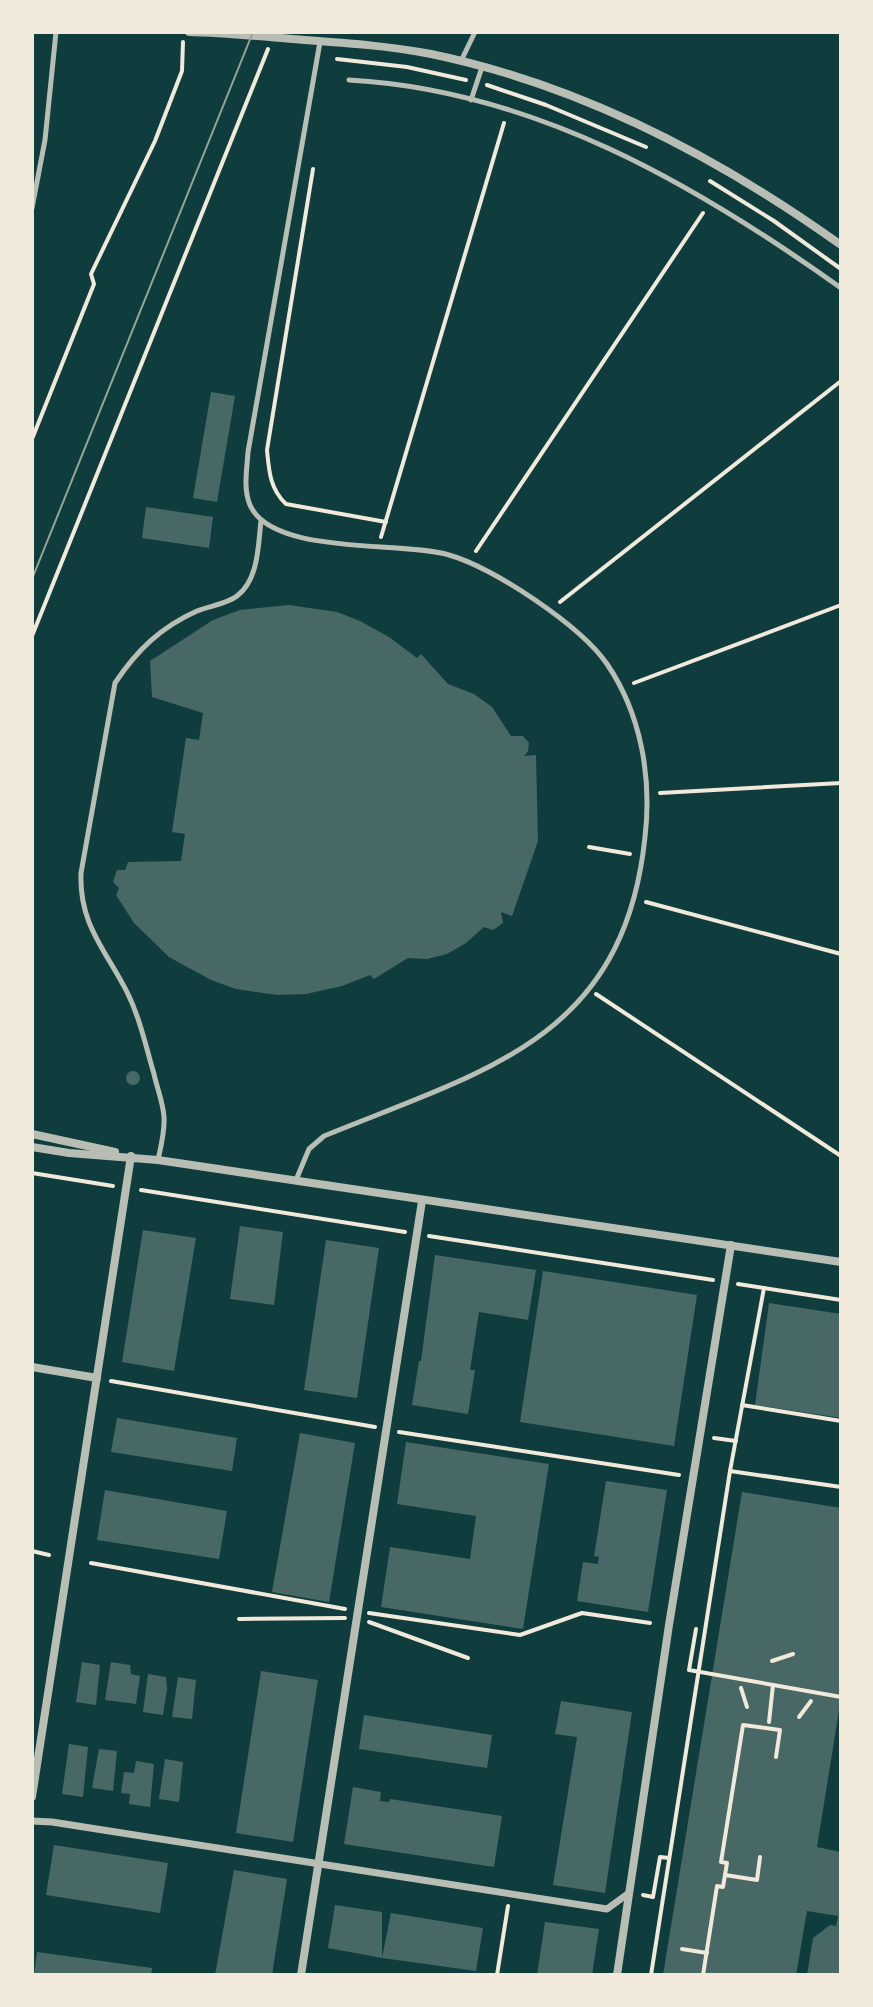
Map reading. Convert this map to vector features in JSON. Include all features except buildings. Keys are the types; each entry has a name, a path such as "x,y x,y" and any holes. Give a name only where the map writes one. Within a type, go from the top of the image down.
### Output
{"street":[{"path":"186,32 221,32 391,47 482,67 592,103 645,128 720,166 841,245"},
{"path":"32,1134 131,1156"},
{"path":"32,1147 69,1153 131,1156 841,1262"},
{"path":"32,1797 131,1156"},
{"path":"301,1975 422,1201"},
{"path":"617,1975 731,1245"},
{"path":"32,1367 97,1378"},
{"path":"32,1821 607,1909 629,1893"}],"lane":[{"path":"32,208 45,140 56,32"},
{"path":"461,61 475,32"},
{"path":"296,1180 309,1149 324,1136 482,1072 559,1023 589,990 614,954 635,899 643,857 648,794 637,731 620,688 596,650 550,610 468,562 437,552 339,545 286,533 261,520 248,501 248,452 320,41"},
{"path":"471,100 482,67"},
{"path":"349,80 390,82 471,100 509,110 594,141 663,173 711,201 841,288"},
{"path":"158,1160 164,1117 161,1101 139,1020 127,991 92,932 85,914 80,895 81,873 115,683 139,651 174,621 238,595 255,568 261,520"}],"path":[{"path":"32,439 94,284 91,274 161,127 182,71 186,32"},
{"path":"32,636 273,37"},
{"path":"378,547 509,110"},
{"path":"313,169 267,450 269,475 276,494 286,504 386,522"},
{"path":"468,562 711,201"},
{"path":"550,610 841,381"},
{"path":"620,688 841,605"},
{"path":"648,794 841,783"},
{"path":"589,847 643,857"},
{"path":"635,899 841,954"},
{"path":"589,990 841,1156"},
{"path":"32,1173 841,1300"},
{"path":"651,1975 730,1471 764,1288"},
{"path":"742,1405 841,1421"},
{"path":"699,1436 736,1441"},
{"path":"730,1471 841,1487"},
{"path":"32,1551 49,1555"},
{"path":"696,1629 689,1670 841,1697"},
{"path":"772,1661 793,1654"},
{"path":"769,1722 773,1685"},
{"path":"741,1688 747,1707"},
{"path":"799,1717 811,1701"},
{"path":"703,1975 717,1886 723,1887 727,1863 721,1862 743,1725 780,1730 776,1757"},
{"path":"629,1893 653,1897 660,1857 669,1858"},
{"path":"725,1875 757,1880 760,1857"},
{"path":"497,1975 509,1894"},
{"path":"682,1949 707,1953"}],"tram line":[{"path":"32,579 253,32"}]}
